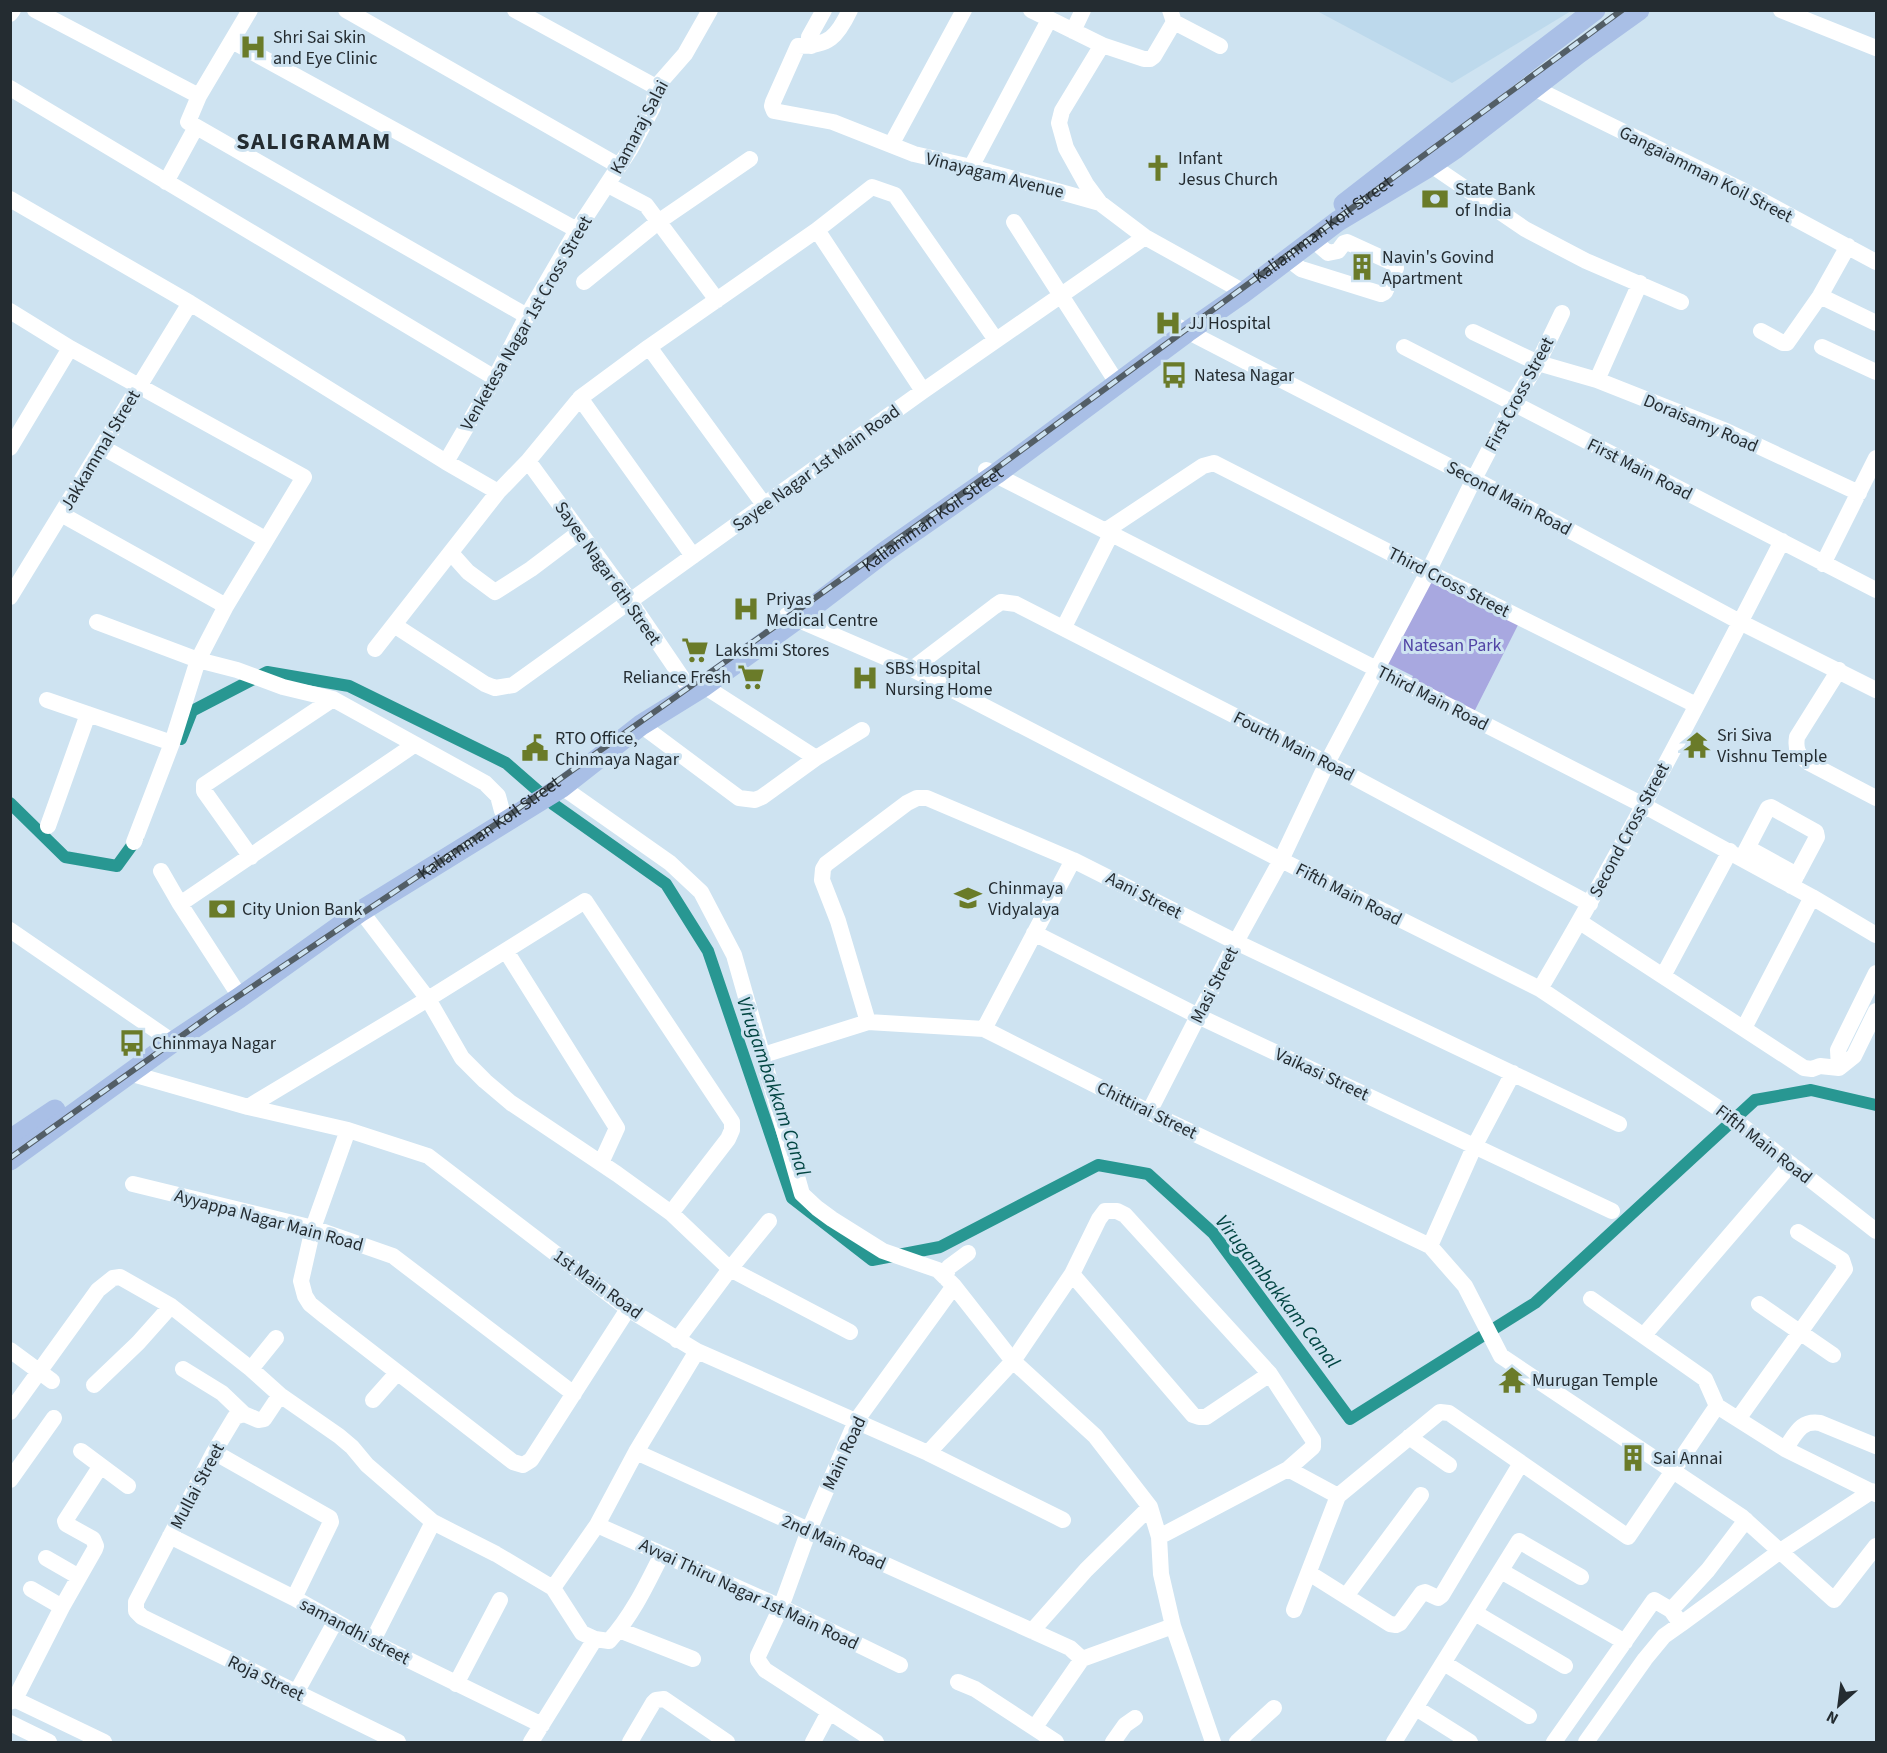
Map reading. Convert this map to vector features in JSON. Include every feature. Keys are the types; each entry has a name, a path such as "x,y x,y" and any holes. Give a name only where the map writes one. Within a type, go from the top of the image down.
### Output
{"main road":[{"name":"Kaliamman Koil Street","path":"1239,290 1595,10"},
{"name":"Kaliamman Koil Street","path":"10,1140 168,1039 239,998 427,864 509,811 555,788 791,617 880,543 990,472 1182,330 1288,259 1338,220 1431,165 1639,10"},
{"name":"Kaliamman Koil Street","path":"990,472 1112,375 1182,330"},
{"name":"Kaliamman Koil Street","path":"555,788 635,717 695,685"},
{"name":"Kaliamman Koil Street","path":"10,1160 129,1073 168,1039 355,902 427,864"}],"street":[{"path":"34,10 199,96"},
{"path":"250,10 199,96 188,122 527,316"},
{"path":"346,10 619,166"},
{"path":"515,10 656,87"},
{"path":"824,10 809,37 812,46 832,38 841,30 850,10"},
{"path":"891,145 964,10"},
{"path":"1031,10 1102,45 1144,59 1154,57 1172,16 1220,46"},
{"path":"1073,31 1083,10"},
{"path":"1781,10 1876,48"},
{"name":"Kamaraj Salai","path":"608,185 653,107 656,87 685,54 708,11"},
{"path":"971,167 1049,20"},
{"path":"232,41 577,230"},
{"path":"1102,45 1062,111 1059,123 1066,148 1086,184 1101,203 1145,237 1239,290"},
{"name":"Vinayagam Avenue","path":"812,46 798,46 773,102 773,109 778,113 833,122 914,154 971,167 1101,203"},
{"path":"10,88 495,378"},
{"name":"Gangaiamman Koil Street","path":"1534,88 1742,189 1876,262"},
{"path":"166,182 196,127"},
{"path":"584,282 658,222 750,159"},
{"path":"1431,165 1525,229 1586,261 1681,302"},
{"path":"608,185 645,205 717,300"},
{"name":"Venketesa Nagar 1st Cross Street","path":"446,462 577,230 608,185"},
{"path":"375,649 498,492 528,461 580,398 817,230 872,187 896,195 996,340"},
{"path":"10,199 190,303 498,492"},
{"path":"1014,222 1112,375"},
{"path":"817,230 923,391"},
{"name":"Sayee Nagar 1st Main Road","path":"394,625 485,684 495,688 513,685 923,391 1145,237"},
{"path":"1288,259 1301,269 1381,294 1385,292 1396,268 1395,264 1347,242 1338,251 1326,252 1313,240"},
{"path":"1761,331 1787,343 1820,296 1848,246"},
{"path":"1597,380 1640,283"},
{"path":"1820,296 1876,323"},
{"name":"Jakkammal Street","path":"10,597 190,303"},
{"path":"10,311 70,348 304,477 226,606 198,660 172,743 134,842"},
{"name":"First Cross Street","path":"1281,860 1327,763 1428,572 1513,404 1538,363 1562,313"},
{"name":"Second Main Road","path":"1182,330 1474,479 1740,622 1876,690"},
{"name":"Doraisamy Road","path":"1473,332 1538,363 1597,380 1726,431 1859,493"},
{"path":"649,347 765,506"},
{"name":"First Main Road","path":"1404,347 1876,590"},
{"path":"1822,347 1876,372"},
{"path":"12,444 70,348"},
{"path":"580,398 693,556"},
{"path":"102,447 265,539"},
{"path":"1823,564 1876,458"},
{"name":"Sayee Nagar 6th Street","path":"528,461 630,601 695,685"},
{"name":"Third Cross Street","path":"1108,533 1203,466 1214,463 1696,705"},
{"name":"Third Main Road","path":"990,472 1794,880 1812,897 1876,935"},
{"path":"61,514 226,606"},
{"path":"450,553 468,572 495,592 531,569 580,532"},
{"path":"1064,627 1108,533"},
{"name":"Second Cross Street","path":"1540,989 1580,922 1782,541"},
{"name":"Fourth Main Road","path":"912,669 1001,602 1016,604 1327,763 1590,903"},
{"name":"Fifth Main Road","path":"791,617 912,669 1281,860 1540,989 1727,1114 1876,1231"},
{"path":"97,622 198,660 237,670 265,682 333,699 485,783 509,811"},
{"path":"1839,670 1797,737 1795,749 1809,763 1876,798"},
{"path":"695,685 816,758"},
{"path":"250,857 204,790 204,785 333,699"},
{"path":"47,700 172,743"},
{"path":"48,826 88,714"},
{"path":"641,725 740,798 746,800 762,797 816,758 862,730"},
{"path":"180,904 414,745"},
{"path":"555,788 670,863 701,892 734,955 802,1194 816,1208 883,1251 946,1277 1013,1361 1095,1436 1150,1507 1159,1537 1161,1574 1173,1626 1212,1742"},
{"name":"Aani Street","path":"868,1022 838,921 822,880 822,869 916,798 927,798 1073,860 1236,942 1619,1124"},
{"path":"1663,976 1768,808 1771,807 1818,834 1794,880"},
{"path":"984,1029 1073,860"},
{"name":"Masi Street","path":"1149,1112 1236,942 1281,860"},
{"path":"161,871 235,989"},
{"path":"1744,1028 1812,897"},
{"path":"248,1107 585,901 732,1122 732,1130 728,1139 671,1213"},
{"path":"361,911 428,999 462,1058 485,1081 511,1103 671,1213 730,1269 850,1332"},
{"path":"1580,922 1804,1068 1812,1070 1820,1066 1839,1068 1854,1056 1876,1011"},
{"path":"10,930 168,1039"},
{"name":"Vaikasi Street","path":"1034,933 1198,1016 1612,1210"},
{"path":"506,951 617,1128 601,1163"},
{"path":"1839,1068 1839,1050 1876,973"},
{"name":"Chittirai Street","path":"763,1055 868,1022 984,1029 1149,1112 1430,1246 1465,1286 1501,1356 1674,1470"},
{"name":"1st Main Road","path":"129,1073 248,1107 348,1130 428,1156 628,1309 677,1340 928,1453 1063,1521"},
{"path":"1430,1246 1475,1145 1512,1073"},
{"path":"348,1130 313,1228 301,1281 305,1296 310,1304 326,1317 513,1462 523,1466 531,1460 628,1309"},
{"path":"1644,1335 1791,1164"},
{"name":"Ayyappa Nagar Main Road","path":"133,1184 313,1228 393,1256 574,1394"},
{"path":"928,1453 1013,1361 1072,1274 1098,1219 1105,1211 1117,1211 1125,1215 1270,1374 1314,1443 1313,1447 1288,1469 1159,1537"},
{"path":"677,1340 769,1221"},
{"path":"1738,1419 1843,1273 1845,1265 1842,1260 1798,1232"},
{"name":"Main Road","path":"829,1712 765,1670 758,1656 781,1606 809,1530 856,1421 946,1277 949,1267 968,1253"},
{"path":"1072,1274 1193,1415 1206,1416 1270,1374"},
{"path":"10,1412 46,1376 98,1290 113,1278 120,1277 171,1306 280,1395 352,1447 367,1466 433,1522 496,1554 553,1588 582,1633 595,1639 609,1641 619,1630 662,1554"},
{"path":"1591,1299 1706,1379 1717,1406 1785,1449 1874,1493"},
{"path":"1759,1304 1833,1355"},
{"path":"94,1385 138,1343 171,1306"},
{"path":"251,1369 276,1338"},
{"path":"10,1350 46,1376"},
{"path":"553,1588 597,1525 636,1452 698,1351"},
{"path":"183,1369 222,1393 244,1414 258,1420 264,1419 280,1395"},
{"path":"373,1400 398,1373"},
{"path":"1294,1610 1338,1496 1436,1414 1444,1411 1628,1537 1717,1406"},
{"name":"Mullai Street","path":"136,1611 136,1602 214,1452 235,1417 244,1414"},
{"path":"10,1480 54,1418"},
{"path":"1785,1449 1804,1424 1810,1421 1876,1446"},
{"path":"1409,1437 1449,1464"},
{"path":"81,1451 128,1486"},
{"path":"214,1452 331,1520 294,1598"},
{"name":"2nd Main Road","path":"636,1452 1070,1648 1082,1659"},
{"path":"1308,1573 1390,1624 1400,1623 1422,1593 1425,1592 1438,1598 1442,1595 1521,1463"},
{"path":"100,1467 65,1521 66,1524 93,1539 96,1546 12,1699 104,1743"},
{"path":"1288,1469 1338,1496"},
{"path":"1674,1470 1746,1520 1834,1600 1876,1546"},
{"path":"1676,1617 1874,1493"},
{"path":"1346,1596 1421,1495"},
{"path":"1032,1631 1086,1570 1150,1507"},
{"path":"1586,1743 1746,1520"},
{"path":"372,1642 433,1522"},
{"name":"Avvai Thiru Nagar 1st Main Road","path":"597,1525 781,1606 900,1665"},
{"name":"samandhi street","path":"170,1536 294,1598 372,1642 542,1725"},
{"path":"1394,1743 1520,1541 1581,1577"},
{"path":"46,1558 79,1577"},
{"path":"1501,1571 1625,1642"},
{"path":"31,1589 62,1606"},
{"path":"456,1683 500,1600"},
{"path":"1554,1743 1654,1600 1676,1617"},
{"name":"Roja Street","path":"136,1611 142,1617 398,1743"},
{"path":"1475,1613 1565,1666"},
{"path":"296,1693 335,1622"},
{"path":"1035,1727 1082,1659 1173,1626"},
{"path":"619,1630 693,1659"},
{"path":"531,1743 595,1639"},
{"path":"1444,1663 1529,1716"},
{"path":"958,1682 975,1689 1056,1743"},
{"path":"630,1743 653,1703 664,1699 728,1743"},
{"path":"1237,1743 1274,1708"},
{"path":"1416,1708 1470,1743"},
{"path":"813,1743 829,1712 876,1743"},
{"path":"1113,1743 1125,1725 1135,1718"},
{"path":"10,1723 49,1743"}],"shaded area":[{"path":"1317,11 1571,11 1452,83"}],"green space":[{"name":"Natesan Park","path":"1430,577 1519,623 1473,714 1410,682 1413,676 1387,663"}],"waterway":[{"name":"Virugambakkam Canal","path":"181,739 192,711 267,672 349,686 506,763 553,804 666,884 708,951 792,1198 872,1260 940,1247 1098,1165 1148,1174 1213,1233 1350,1419 1535,1303 1755,1100 1811,1090 1876,1105"},
{"name":"Virugambakkam Canal","path":"10,803 65,857 117,866 138,837"}],"railway":[{"path":"10,1158 222,1007 505,818 967,490 1622,10"}],"place":[{"name":"Shri Sai Skin and Eye Clinic","path":"253,47"},
{"name":"Infant Jesus Church","path":"1158,168"},
{"name":"State Bank of India","path":"1435,199"},
{"name":"Navin's Govind Apartment","path":"1362,267"},
{"name":"JJ Hospital","path":"1168,323"},
{"name":"Natesa Nagar","path":"1174,375"},
{"name":"Priyas Medical Centre","path":"746,609"},
{"name":"Lakshmi Stores","path":"695,650"},
{"name":"Reliance Fresh","path":"751,677"},
{"name":"SBS Hospital Nursing Home","path":"865,678"},
{"name":"Sri Siva Vishnu Temple","path":"1697,745"},
{"name":"RTO Office, Chinmaya Nagar","path":"535,748"},
{"name":"Chinmaya Vidyalaya","path":"968,898"},
{"name":"City Union Bank","path":"222,909"},
{"name":"Chinmaya Nagar","path":"132,1043"},
{"name":"Murugan Temple","path":"1512,1380"},
{"name":"Sai Annai","path":"1633,1458"}],"district":[{"name":"SALIGRAMAM","path":"314,141"}]}
